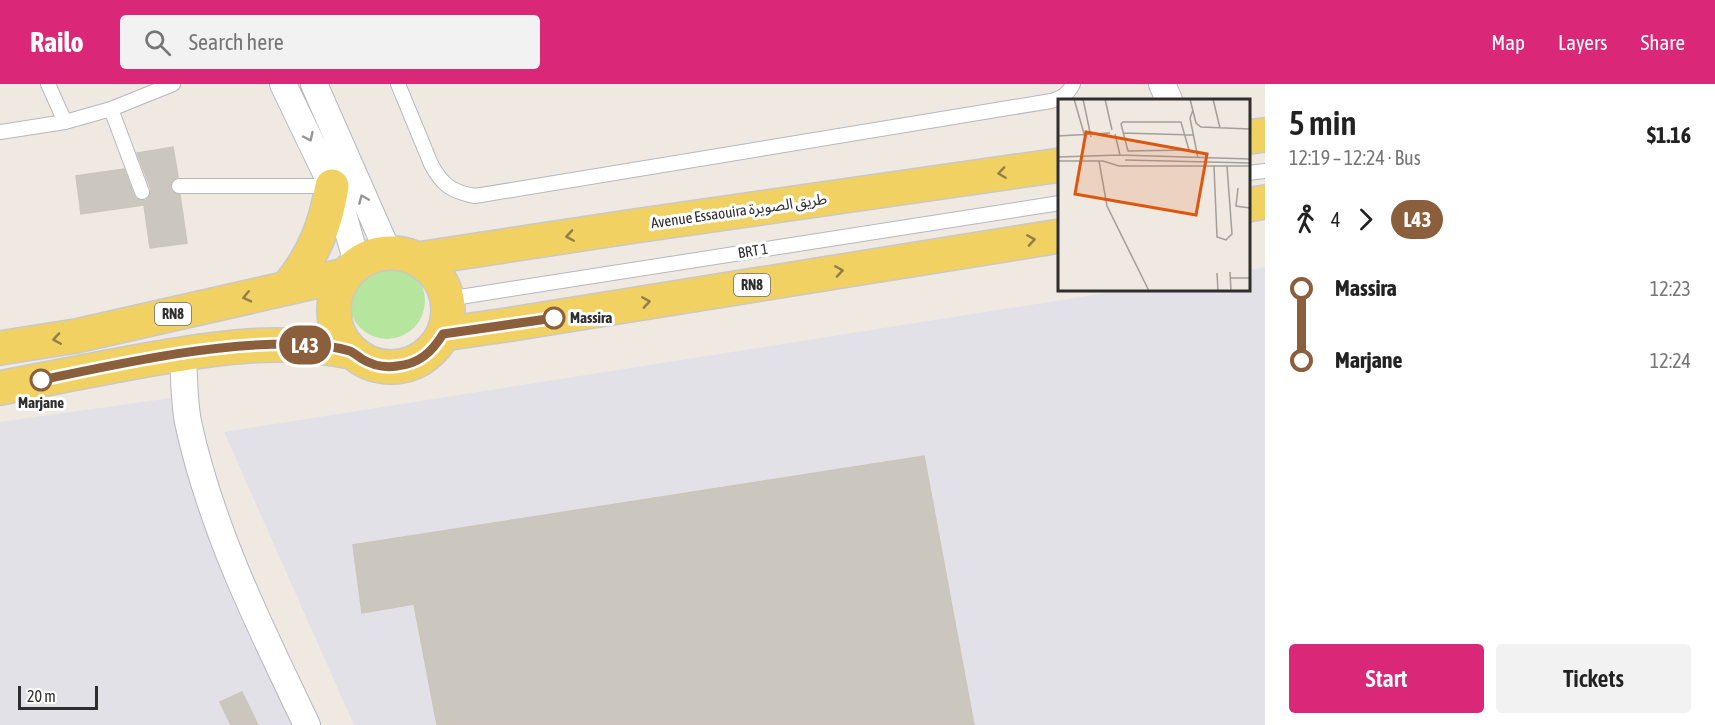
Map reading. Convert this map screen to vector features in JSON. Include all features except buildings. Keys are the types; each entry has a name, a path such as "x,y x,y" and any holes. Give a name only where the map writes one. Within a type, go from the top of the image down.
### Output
{"main road":[{"path":"1250,137 1265,135"},
{"name":"Avenue Essaouira طريق الصويرة","path":"403,256 628,227 1058,165"},
{"path":"286,288 299,273 319,239 326,220 332,186"},
{"path":"1250,205 1265,202"},
{"name":"RN8","path":"443,334 1058,236"},
{"name":"RN8","path":"0,348 76,336 286,288 351,269 372,255 403,256"},
{"path":"0,388 109,366 183,354 271,344 316,346 351,352 379,366 394,367 410,364 424,357 435,347 443,334 447,322 447,299 442,283 432,269 403,256"},
{"path":"351,269 337,290 333,306 338,331 351,352"}],"street":[{"path":"283,84 332,186 344,217 351,269"},
{"path":"314,84 403,256"},
{"path":"1162,84 1169,99"},
{"path":"183,354 188,420 208,498 229,557 308,725"}],"lane":[{"path":"48,84 64,123"},
{"path":"3,131 64,123 111,109 173,84"},
{"path":"398,84 438,177 460,194 475,196 1058,99"},
{"path":"1059,99 1070,91 1073,84"},
{"path":"111,109 142,192"},
{"path":"1250,173 1265,171"},
{"path":"179,186 332,186"},
{"name":"BRT 1","path":"447,299 1058,203"}],"shaded area":[{"path":"1265,267 1265,725 354,725 224,432 1119,291 1250,291 1250,270"},
{"path":"185,396 198,461 318,725 0,725 0,422"}],"green space":[{"path":"387,263 401,266 414,274 422,287 425,301 422,315 414,328 401,336 387,339 373,336 360,328 352,315 349,301 352,287 360,274 373,266"}],"bus line":[{"name":"L43","path":"41,380 183,354 271,344 325,346 351,352 379,366 394,367 410,364 424,357 435,347 443,334 554,318"}],"place":[{"name":"Massira","path":"554,318"},
{"name":"Marjane","path":"41,380"}]}
